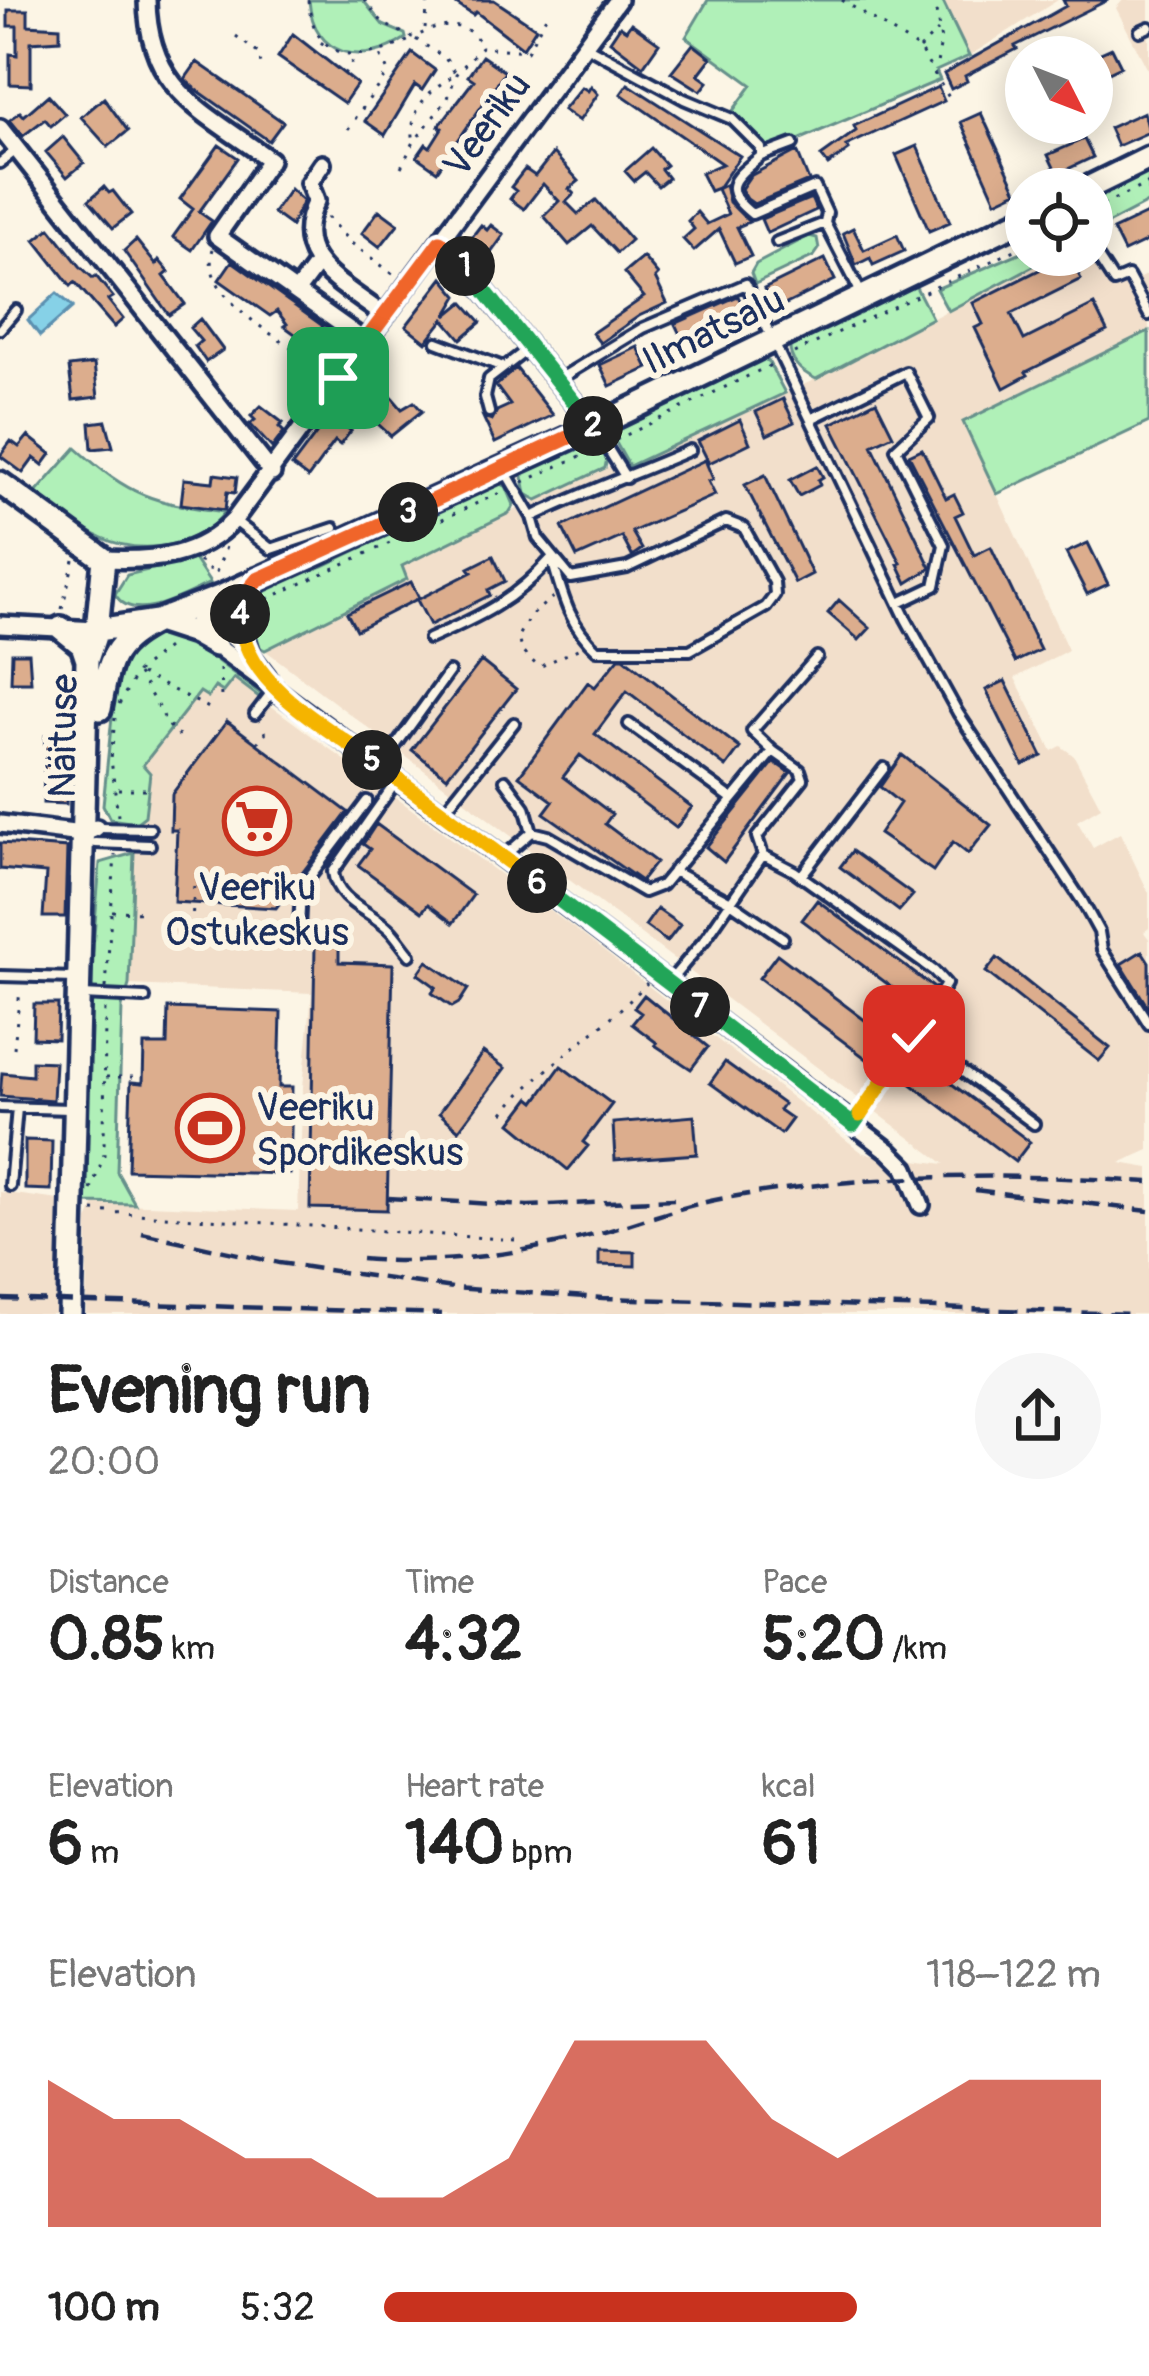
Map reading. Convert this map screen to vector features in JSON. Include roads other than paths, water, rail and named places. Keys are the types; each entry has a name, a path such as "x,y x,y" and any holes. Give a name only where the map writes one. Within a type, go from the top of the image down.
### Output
{"street":[{"path":"147,0 153,52 174,88 270,160 217,236 365,341"},
{"name":"Veeriku","path":"104,560 150,561 188,553 216,539 234,520 618,0"},
{"path":"0,128 272,472"},
{"path":"1113,176 1149,158"},
{"path":"322,164 309,183 316,201 305,222 305,240 317,264 383,315"},
{"name":"Ilmatsalu","path":"97,630 158,621 262,590 776,350 863,297 1005,228"},
{"path":"440,242 455,254 600,435"},
{"path":"296,292 317,264"},
{"path":"0,483 104,560 97,630 61,619 0,626"},
{"path":"247,651 242,598 262,590"},
{"path":"199,606 247,651 275,688"},
{"path":"199,606 197,620 217,653"},
{"path":"61,619 82,645 87,660"},
{"path":"100,709 109,662 120,643 158,621 275,688 853,1125 906,1168 921,1205"},
{"name":"Näituse","path":"97,630 87,660 98,833"},
{"name":"Näituse","path":"70,1314 81,987 98,833 97,630"},
{"path":"0,824 98,833"}],"lane":[{"path":"584,46 732,119 760,148 761,156"},
{"path":"793,144 761,156 735,176 732,185 744,209 752,214 815,187 827,213 825,223 863,297"},
{"path":"0,163 16,150"},
{"path":"776,242 825,223"},
{"path":"1110,276 1114,282 1128,276 1149,315"},
{"path":"556,381 643,328 746,284 899,603 958,713 1082,901 1099,932 1102,950 1149,1024"},
{"path":"0,329 16,310"},
{"path":"437,342 504,367"},
{"path":"489,412 485,398 489,379 530,348"},
{"path":"813,418 906,372 929,418 896,449 944,545 935,586 899,603"},
{"path":"600,435 626,478"},
{"path":"532,518 606,481 626,478 690,450"},
{"path":"509,477 538,538 571,578 627,568 726,521 744,528 773,582 775,595 766,607 689,650 597,650 580,634 552,559"},
{"path":"234,520 271,549 334,528"},
{"path":"429,639 525,589 552,559"},
{"path":"817,656 752,731 800,770 803,779 757,837 763,856 801,876 934,970 946,984 853,1125"},
{"path":"381,766 449,672"},
{"path":"255,714 275,688"},
{"path":"443,813 514,723"},
{"path":"629,724 731,799"},
{"path":"532,832 548,836 644,892 662,885 772,751"},
{"path":"801,876 884,768"},
{"path":"398,779 333,872 335,886 346,898 389,929 410,955"},
{"path":"505,780 525,808 532,832"},
{"path":"299,929 302,888 367,800"},
{"path":"98,833 150,829"},
{"path":"502,857 532,832"},
{"path":"98,833 119,844 150,845"},
{"path":"663,978 706,938 763,856"},
{"path":"673,872 729,901 783,938"},
{"path":"0,976 81,987 106,996 145,998"},
{"path":"914,1036 1034,1124"},
{"path":"0,1107 78,1108"},
{"path":"10,1186 17,1108"}],"water":[{"path":"57,293 73,307 40,336 28,320"}],"railway":[{"path":"361,1259 420,1261 509,1253 597,1234 704,1202 827,1184 988,1177 1149,1182"},
{"path":"975,1190 1149,1211"},
{"path":"388,1198 528,1206 674,1199"},
{"path":"142,1233 279,1263 453,1288 603,1298 1133,1314"},
{"path":"0,1299 442,1314"}],"place":[{"name":"Veeriku Ostukeskus","path":"257,821"},
{"name":"Veeriku Spordikeskus","path":"210,1128"}]}
